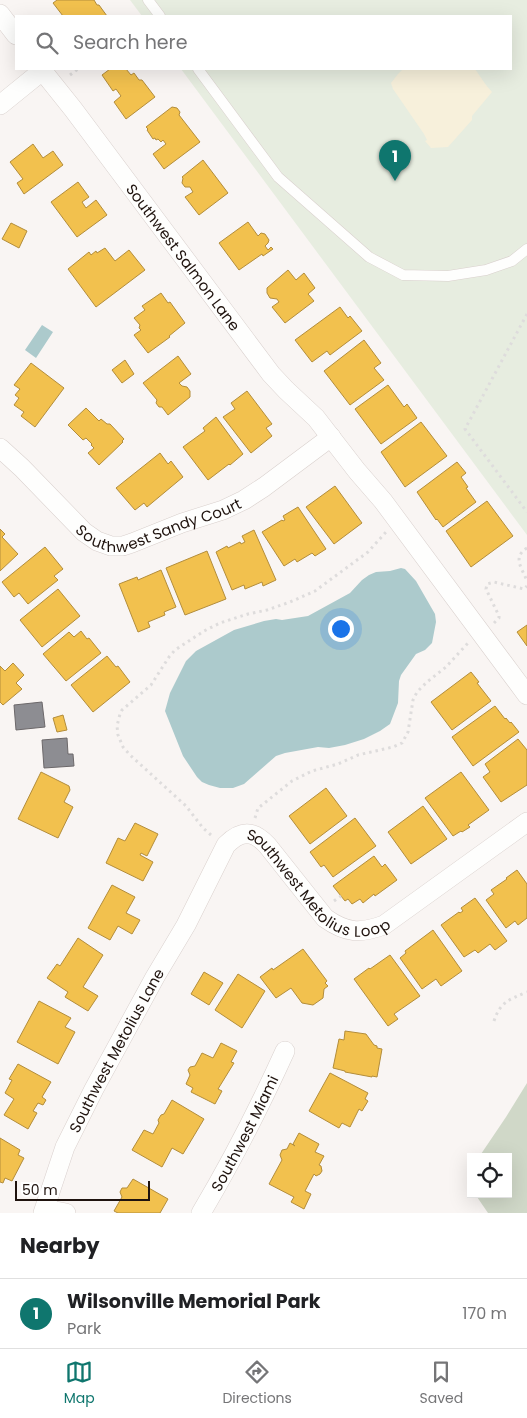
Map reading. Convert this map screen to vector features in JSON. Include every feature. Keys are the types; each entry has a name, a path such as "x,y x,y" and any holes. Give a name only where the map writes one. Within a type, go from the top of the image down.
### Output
{"street":[{"path":"0,14 15,34"},
{"path":"0,105 42,70"},
{"name":"Southwest Salmon Lane","path":"42,70 92,133 272,374 316,418 331,436"},
{"path":"331,436 357,471 383,501 527,695"},
{"name":"Southwest Sandy Court","path":"0,448 84,532 96,541 111,546 123,546 182,523 223,510 244,500 270,483 331,436"},
{"name":"Southwest Metolius Loop","path":"202,895 226,845 239,835 252,833 262,839 325,918 344,929 364,931 384,925 527,822"},
{"name":"Southwest Metolius Lane","path":"45,1212 65,1147 94,1089 202,895"},
{"name":"Southwest Miami","path":"201,1213 254,1117 285,1051"},
{"path":"45,1212 66,1213"}],"lane":[{"path":"148,0 159,15"},
{"path":"199,70 278,177 369,258 403,275 448,276 486,270 512,261 527,249"}],"path":[{"path":"70,74 76,70"},
{"path":"527,314 465,430 527,512"},
{"path":"226,845 208,834 186,806 123,748 117,726 117,720 122,710 151,685 175,650 191,639 234,618 272,609 315,592 368,552 386,531 398,521"},
{"path":"527,548 520,553 518,558 527,581"},
{"path":"493,623 499,616 486,589 487,584 494,582 524,589 527,586"},
{"path":"252,833 258,808 292,781 312,771 338,764 358,755 402,743 408,732 413,700 417,692 446,667 469,642"},
{"path":"332,902 341,896"},
{"path":"494,1021 502,1005 527,992"}],"shaded area":[{"path":"130,0 527,0 527,535 182,70 512,70 512,15 141,15"}],"green space":[{"path":"527,1083 527,1213 488,1213 478,1198 512,1198 512,1153 482,1153"}],"sand":[{"path":"402,70 476,70 492,92 472,116 472,120 448,147 431,148 425,141 427,140 424,134 393,89 391,83"}],"water":[{"path":"42,325 53,332 36,358 25,350"},
{"path":"401,568 405,569 416,581 435,614 436,622 432,643 425,650 416,654 401,675 398,703 390,724 364,739 345,745 329,748 318,747 276,756 244,784 233,788 220,788 202,782 183,756 165,711 170,693 186,661 196,651 234,630 264,621 308,616 350,593 369,575"}],"building: Homes":[{"path":"57,0 94,0 106,15 62,15 53,3"},
{"path":"109,70 127,70 131,75 134,73 139,80 142,80 155,97 126,119 114,102 121,96 116,89 113,91 102,75"},
{"path":"172,107 177,108 180,112 179,115 200,142 164,169 153,154 166,144 163,140 161,142 158,139 153,139 146,127"},
{"path":"33,144 43,158 53,151 63,165 24,194 17,183 23,179 10,162"},
{"path":"203,160 228,193 199,215 185,197 193,192 190,187 185,187 182,183 182,177"},
{"path":"78,182 89,197 82,202 86,208 96,200 107,215 77,237 51,202"},
{"path":"248,222 258,236 261,233 265,234 269,240 265,246 268,250 271,247 273,249 263,256 262,254 239,270 219,243"},
{"path":"11,223 27,231 19,248 2,239"},
{"path":"105,248 115,261 129,250 145,270 96,307 68,269 89,252 91,255"},
{"path":"288,270 296,280 304,273 315,288 308,294 314,301 285,323 272,307 279,302 277,299 270,298 267,288"},
{"path":"161,293 185,323 148,353 134,335 141,330 139,328 140,325 134,318 145,310 142,306"},
{"path":"340,307 348,318 350,316 362,331 330,355 327,351 312,362 295,340"},
{"path":"364,340 381,363 374,368 384,380 350,405 324,371"},
{"path":"178,356 191,374 179,383 187,387 190,391 190,397 168,415 162,407 159,407 156,403 157,400 143,383"},
{"path":"125,360 134,374 122,383 112,370"},
{"path":"31,363 64,388 35,427 21,416 24,412 14,405 19,398 15,395 20,389 14,385"},
{"path":"388,385 404,407 407,404 417,418 381,444 355,409"},
{"path":"247,391 272,424 266,428 272,436 251,453 223,417 235,409 231,403"},
{"path":"86,408 99,421 101,419 110,424 124,439 99,465 88,453 94,448 92,444 86,438 83,440 68,425"},
{"path":"216,417 243,454 208,480 183,447 205,431 203,428"},
{"path":"421,422 447,456 405,487 381,452"},
{"path":"160,453 168,464 171,461 183,477 147,507 144,503 135,510 116,488"},
{"path":"457,462 466,473 461,477 476,502 443,527 417,492"},
{"path":"335,486 362,523 334,544 306,507"},
{"path":"487,501 513,536 471,567 446,531"},
{"path":"298,507 326,549 315,556 312,553 297,562 295,559 284,566 262,532 285,520 283,516"},
{"path":"0,529 5,534 2,537 18,554 0,571"},
{"path":"254,530 276,580 263,586 262,582 245,589 244,585 232,590 216,552 227,546 228,548 240,542 241,544 245,542 242,536"},
{"path":"45,547 63,569 54,576 58,580 28,604 19,593 14,597 2,582"},
{"path":"207,551 226,599 185,615 166,568"},
{"path":"161,570 176,607 164,612 165,615 148,622 150,627 138,632 119,584 137,577 138,580"},
{"path":"58,589 80,616 42,647 20,620"},
{"path":"527,625 527,646 517,632"},
{"path":"81,631 101,653 66,681 43,654 69,632 74,637"},
{"path":"107,656 116,667 118,666 130,682 93,712 71,685"},
{"path":"13,663 24,675 16,683 22,689 3,705 0,702 0,666 5,671"},
{"path":"471,672 491,701 452,730 431,702"},
{"path":"495,706 519,732 473,766 452,737"},
{"path":"63,715 67,730 57,732 53,718"},
{"path":"518,739 527,750 527,785 501,802 483,777 490,772 485,764"},
{"path":"41,772 69,786 70,790 64,802 73,807 58,838 18,819"},
{"path":"461,772 489,810 468,825 470,827 453,836 425,798"},
{"path":"326,788 347,816 310,844 289,816"},
{"path":"423,806 447,839 411,864 388,832"},
{"path":"355,818 376,846 333,877 324,865 321,867 310,852"},
{"path":"135,823 158,834 147,856 141,853 140,855 153,862 143,881 106,863 118,838 125,841"},
{"path":"374,856 382,867 385,864 397,880 363,903 360,899 352,904 348,899 345,901 333,886"},
{"path":"517,870 527,884 527,918 518,925 515,921 506,928 486,900 494,894 491,890"},
{"path":"112,885 135,897 126,913 140,920 132,934 118,926 110,940 88,928"},
{"path":"475,898 507,941 495,950 490,944 478,953 475,950 464,957 441,925 463,911 461,908"},
{"path":"433,930 462,971 441,986 436,979 422,989 400,958 406,953 405,951"},
{"path":"78,938 103,955 83,987 98,996 88,1011 65,997 68,992 47,978 57,964 60,966"},
{"path":"303,949 327,981 325,983 328,986 324,989 323,998 313,1005 302,1003 291,988 276,998 260,977"},
{"path":"390,955 420,996 394,1014 398,1019 388,1026 354,979"},
{"path":"204,972 223,983 209,1005 191,994"},
{"path":"238,974 265,991 242,1028 215,1010"},
{"path":"39,1001 71,1018 65,1027 75,1032 58,1064 17,1042"},
{"path":"345,1031 366,1034 377,1048 382,1049 377,1077 345,1072 333,1068 339,1039 344,1040"},
{"path":"221,1043 237,1051 231,1062 234,1063 218,1089 222,1091 215,1104 191,1092 193,1088 186,1084 190,1075 188,1070 190,1067 195,1066 202,1053 213,1058"},
{"path":"18,1064 51,1082 42,1097 46,1100 43,1105 38,1103 33,1111 37,1113 28,1129 4,1115 14,1099 5,1093 12,1080 9,1079"},
{"path":"330,1073 368,1093 365,1099 368,1101 362,1111 359,1109 350,1127 342,1123 339,1128 309,1111"},
{"path":"172,1100 204,1119 183,1154 172,1148 162,1167 132,1150 144,1130 153,1134 159,1123 158,1120"},
{"path":"299,1133 319,1144 315,1152 324,1156 319,1165 322,1171 316,1176 314,1174 305,1191 311,1194 304,1209 291,1202 294,1197 269,1184 282,1160 280,1155 282,1150 287,1149 290,1143 295,1146 293,1144"},
{"path":"0,1138 20,1150 18,1155 24,1158 12,1181 5,1178 3,1183 0,1182"},
{"path":"133,1179 168,1199 160,1213 118,1213 114,1211 122,1197 120,1192 122,1188 127,1188"}],"building: Industry":[{"path":"42,702 45,727 16,730 14,705"},
{"path":"67,738 68,754 73,754 74,766 44,768 42,740"}],"place":[{"name":"Wilsonville Memorial Park","path":"395,181"}]}
